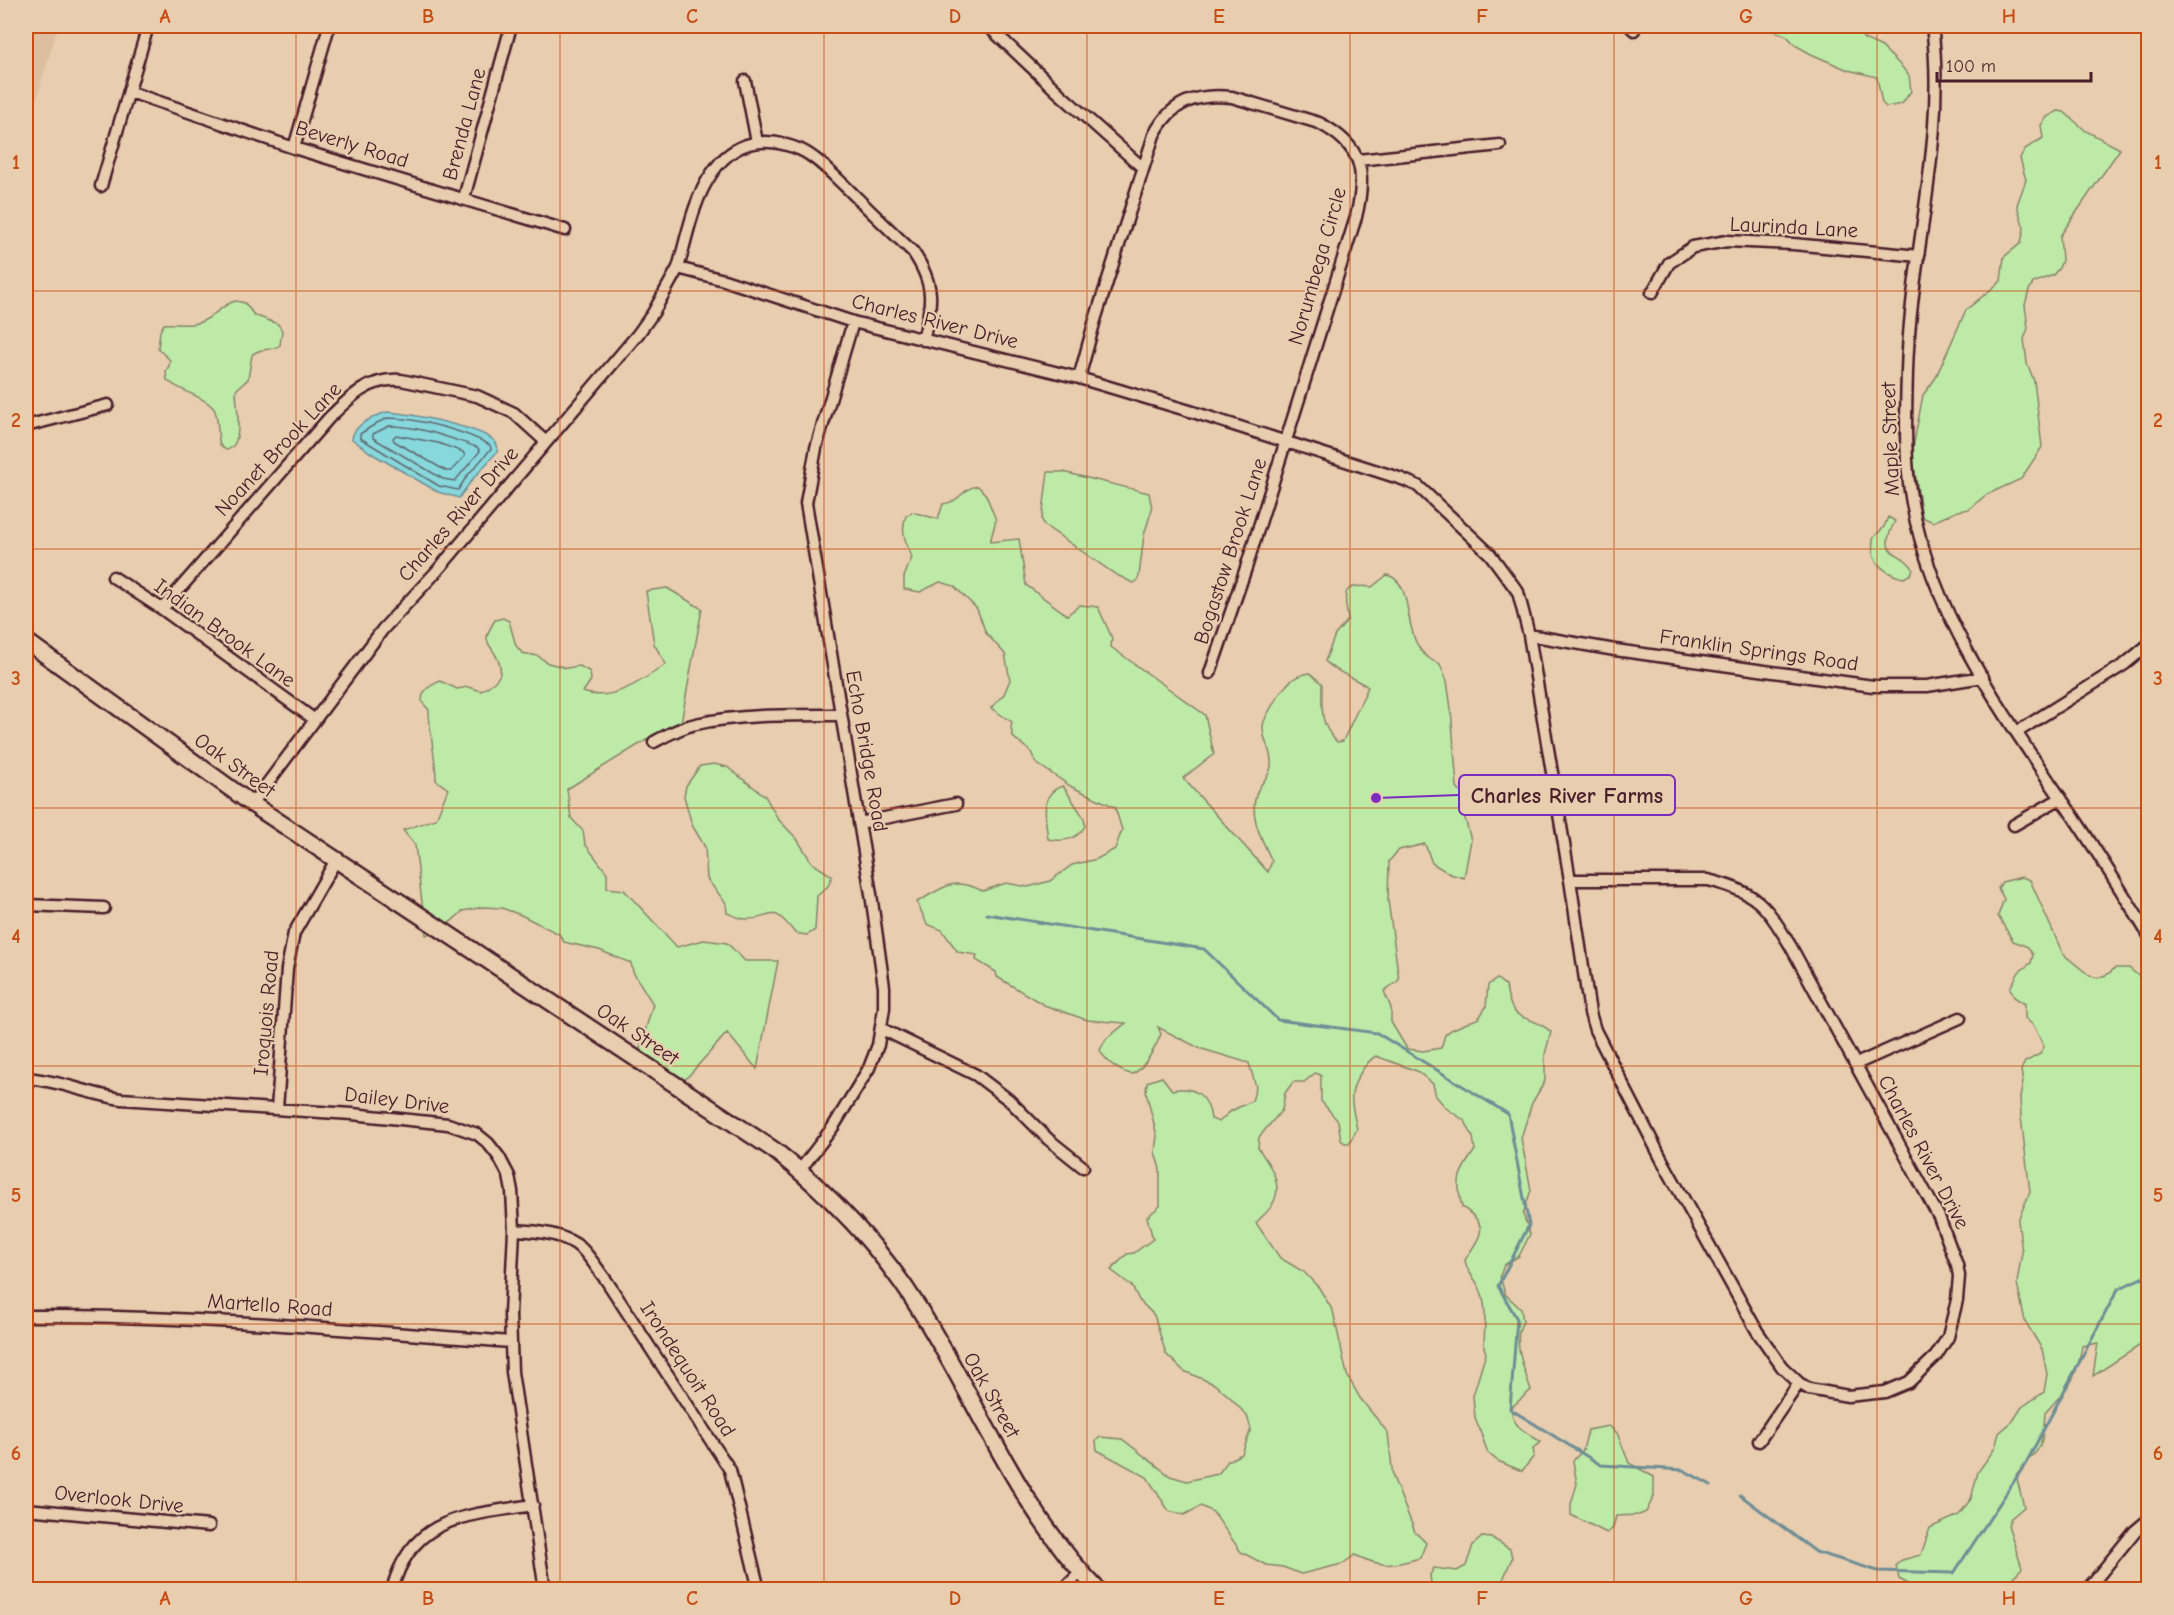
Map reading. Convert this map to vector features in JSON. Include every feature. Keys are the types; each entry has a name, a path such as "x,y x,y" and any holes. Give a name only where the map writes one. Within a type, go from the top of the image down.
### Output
{"main road":[{"name":"Oak Street","path":"26,641 252,804 735,1124 800,1170 872,1246 912,1298 939,1342 1011,1473 1052,1536 1098,1590"}],"street":[{"path":"102,186 148,26"},
{"path":"294,148 329,26"},
{"name":"Brenda Lane","path":"464,198 511,26"},
{"path":"988,26 1143,168"},
{"name":"Maple Street","path":"1932,26 1937,77 1935,119 1910,324 1907,371 1906,464 1912,504 1923,547 1960,638 2017,732 2148,934"},
{"path":"745,81 757,142"},
{"name":"Beverly Road","path":"130,92 294,148 565,230"},
{"path":"1079,378 1095,320 1154,135 1168,114 1190,100 1218,96 1232,97 1319,123 1331,129 1351,148 1358,160 1500,145"},
{"path":"678,268 706,183 712,172 731,154 743,146 765,141 803,151 831,173 914,252 923,267 931,290 932,304 923,340"},
{"name":"Norumbega Circle","path":"1286,442 1356,217 1361,195 1361,169 1358,160"},
{"name":"Laurinda Lane","path":"1653,293 1669,263 1694,247 1727,241 1793,244 1919,256"},
{"name":"Charles River Drive","path":"252,804 383,629 437,571 638,334 653,313 678,268 724,280 853,322 1079,378 1402,479 1418,486 1490,554 1518,592 1529,635 1590,1013 1604,1050 1757,1331 1782,1367 1809,1389 1848,1396 1885,1392 1909,1382 1936,1356 1948,1336 1957,1300 1957,1265 1947,1234 1907,1155 1769,910 1752,896 1708,880 1570,880"},
{"name":"Echo Bridge Road","path":"800,1170 854,1094 869,1068 882,1029 884,987 806,503 816,448 853,322"},
{"name":"Noanet Brook Lane","path":"162,609 328,419 348,398 374,382 388,379 401,380 477,396 514,413 546,442"},
{"path":"26,426 108,405"},
{"name":"Bogastow Brook Lane","path":"1210,673 1286,442"},
{"name":"Indian Brook Lane","path":"113,577 162,609 315,720"},
{"name":"Franklin Springs Road","path":"1529,635 1615,650 1873,686 1927,687 1983,676"},
{"path":"2017,732 2125,664 2148,645"},
{"path":"654,742 677,730 696,724 723,720 841,715"},
{"path":"2014,825 2061,798"},
{"path":"859,823 956,804"},
{"name":"Iroquois Road","path":"277,1109 287,969 294,933 336,861"},
{"path":"26,905 104,908"},
{"path":"1856,1064 1960,1018"},
{"path":"882,1029 976,1075 1010,1100 1048,1139 1083,1167"},
{"name":"Dailey Drive","path":"26,1078 42,1079 96,1095 121,1099 352,1114 448,1124 477,1134 499,1157 509,1176 512,1191 514,1230 510,1314 512,1372 545,1590"},
{"name":"Irondequoit Road","path":"514,1230 532,1231 569,1239 582,1250 606,1280 730,1470 759,1590"},
{"name":"Martello Road","path":"26,1316 222,1321 511,1342"},
{"path":"1759,1441 1799,1383"},
{"path":"392,1590 396,1576 415,1545 430,1531 451,1520 532,1505"},
{"name":"Overlook Drive","path":"26,1509 209,1526"},
{"path":"2087,1590 2135,1531 2148,1520"},
{"path":"1063,1590 1081,1572"}],"shaded area":[{"path":"26,26 58,26 26,135"}],"green space":[{"path":"1853,26 1864,39 1882,47 1902,67 1909,76 1911,91 1902,104 1886,107 1882,103 1877,77 1848,70 1811,54 1795,45 1787,36 1765,27"},
{"path":"2058,111 2064,112 2086,131 2120,149 2060,236 2062,260 2059,268 2053,275 2033,283 2025,305 2028,328 2024,339 2027,363 2034,381 2042,447 2021,479 1986,495 1969,509 1958,511 1933,522 1922,517 1912,453 1923,395 1935,379 1966,310 2001,281 2004,257 2021,243 2024,228 2017,205 2026,180 2020,158 2025,149 2043,138 2041,125 2047,117"},
{"path":"236,301 245,303 254,315 278,324 282,331 280,345 252,355 248,379 236,390 238,434 232,447 226,450 220,445 216,415 212,406 167,380 166,371 170,360 158,349 160,331 164,324 198,323"},
{"path":"1048,472 1063,472 1149,493 1152,509 1144,535 1139,576 1136,582 1133,583 1115,574 1044,525 1042,520"},
{"path":"978,486 986,495 996,520 990,542 1019,539 1026,585 1067,615 1080,605 1098,607 1112,638 1111,647 1205,715 1214,754 1183,778 1268,872 1272,861 1257,827 1254,808 1258,790 1271,766 1263,726 1276,699 1288,683 1296,677 1310,673 1322,684 1324,722 1337,742 1343,741 1368,687 1325,661 1335,635 1348,620 1346,592 1354,587 1372,587 1387,575 1397,581 1403,590 1417,645 1426,656 1440,664 1447,681 1451,709 1457,788 1468,801 1464,815 1471,840 1464,878 1450,874 1432,863 1425,844 1399,850 1389,861 1388,900 1399,980 1384,991 1391,1008 1391,1022 1407,1049 1423,1051 1441,1048 1445,1035 1451,1030 1479,1018 1486,1007 1488,985 1497,979 1506,986 1512,1008 1517,1014 1542,1025 1551,1032 1545,1054 1545,1081 1532,1103 1521,1138 1531,1190 1523,1214 1530,1234 1519,1256 1504,1265 1500,1276 1505,1294 1521,1309 1523,1322 1518,1337 1519,1346 1531,1390 1512,1407 1513,1419 1520,1428 1541,1442 1533,1448 1534,1456 1522,1471 1498,1461 1488,1453 1475,1417 1473,1396 1486,1353 1484,1347 1485,1310 1480,1289 1467,1269 1465,1260 1479,1237 1480,1226 1477,1220 1462,1207 1459,1183 1462,1171 1475,1150 1473,1137 1465,1121 1446,1108 1436,1096 1433,1084 1417,1071 1374,1057 1354,1084 1352,1105 1357,1129 1349,1143 1345,1143 1341,1140 1338,1121 1321,1101 1321,1075 1315,1073 1304,1082 1293,1082 1285,1093 1282,1110 1259,1137 1258,1148 1274,1175 1277,1189 1276,1197 1269,1210 1256,1223 1280,1258 1304,1272 1319,1288 1333,1311 1347,1375 1360,1398 1388,1433 1393,1477 1415,1532 1426,1543 1420,1558 1402,1563 1380,1564 1355,1555 1342,1564 1301,1574 1283,1567 1266,1565 1241,1552 1213,1512 1201,1506 1184,1515 1169,1511 1147,1477 1097,1450 1096,1441 1100,1437 1122,1439 1170,1476 1187,1481 1218,1474 1228,1461 1242,1454 1251,1429 1247,1416 1230,1397 1214,1384 1184,1371 1166,1354 1154,1315 1139,1300 1132,1286 1111,1270 1127,1254 1134,1253 1153,1239 1147,1217 1160,1206 1160,1169 1155,1152 1157,1136 1146,1092 1147,1082 1162,1077 1172,1090 1194,1091 1207,1104 1211,1119 1219,1122 1231,1111 1252,1101 1256,1087 1249,1063 1199,1048 1158,1027 1161,1034 1146,1062 1133,1074 1124,1072 1110,1063 1100,1050 1106,1039 1126,1023 1087,1020 1044,1005 997,977 996,972 976,960 977,955 958,952 942,930 927,924 917,902 942,888 964,884 983,891 1006,883 1028,887 1050,881 1072,865 1097,859 1115,849 1122,830 1115,807 1072,787 1036,763 1031,752 1013,737 1012,722 991,708 1004,694 1010,680 1005,654 986,633 977,609 954,586 940,582 920,592 904,589 904,577 912,557 904,532 906,516 912,512 938,519 943,504 955,500 968,489"},
{"path":"1888,517 1895,521 1888,542 1889,548 1913,569 1911,574 1904,578 1885,570 1877,563 1873,554 1873,538 1884,527"},
{"path":"667,588 702,609 678,739 651,737 567,789 571,818 583,831 585,844 607,873 607,888 624,890 677,947 704,940 727,943 745,961 778,961 757,1069 727,1033 674,1092 634,1069 653,1004 633,972 631,963 599,950 564,942 559,934 502,908 483,907 463,911 445,927 426,935 415,845 403,830 436,819 448,789 436,780 429,710 422,702 423,694 440,681 457,689 468,687 481,691 496,680 500,672 499,661 487,637 495,620 503,618 509,621 516,646 522,653 538,656 548,663 567,668 580,666 590,672 591,680 583,692 605,695 637,683 666,664 654,644 646,591"},
{"path":"714,764 727,767 765,796 778,819 797,839 812,863 832,876 828,886 817,896 815,930 807,935 795,933 781,917 776,915 746,919 727,913 726,903 707,879 705,847 692,825 684,796 686,786 700,766"},
{"path":"1063,786 1084,818 1085,826 1082,831 1070,839 1048,839 1045,808 1050,795"},
{"path":"2022,877 2030,880 2063,954 2090,976 2098,978 2115,968 2129,968 2148,984 2148,1340 2093,1376 2098,1343 2082,1346 2074,1376 2045,1413 2039,1448 2016,1475 2024,1507 2011,1518 2008,1525 2022,1568 2004,1586 1995,1589 1918,1589 1899,1579 1896,1565 1902,1560 1921,1555 1930,1528 1959,1515 1971,1499 1978,1472 1995,1448 1999,1433 2013,1421 2022,1407 2044,1392 2047,1374 2042,1349 2025,1321 2017,1283 2022,1252 2018,1220 2030,1192 2021,1117 2020,1097 2023,1083 2021,1070 2025,1062 2040,1054 2044,1047 2034,1026 2025,1018 2025,1004 2014,997 2010,988 2019,972 2031,963 2033,955 2028,947 2013,941 1998,916 2004,899 1998,888 2002,882"},
{"path":"1609,1426 1617,1433 1629,1463 1654,1477 1654,1496 1646,1512 1639,1515 1616,1516 1613,1528 1607,1533 1571,1515 1571,1504 1577,1484 1573,1461 1583,1450 1588,1430"},
{"path":"1482,1537 1492,1538 1510,1549 1512,1558 1499,1589 1439,1589 1431,1583 1430,1575 1434,1568 1457,1571 1466,1566 1473,1545"}],"water":[{"path":"387,412 427,418 478,432 490,437 496,443 497,452 459,498 438,492 371,453 352,439 360,425"}],"waterway":[{"path":"987,914 1204,949 1278,1020 1377,1033 1508,1114 1529,1225 1498,1286 1517,1319 1510,1409 1601,1465 1683,1470 1711,1485"},
{"path":"1740,1495 1816,1552 1878,1571 1954,1573 2026,1463 2118,1289 2148,1275"}],"place":[{"name":"Charles River Farms","path":"1376,798"}]}
